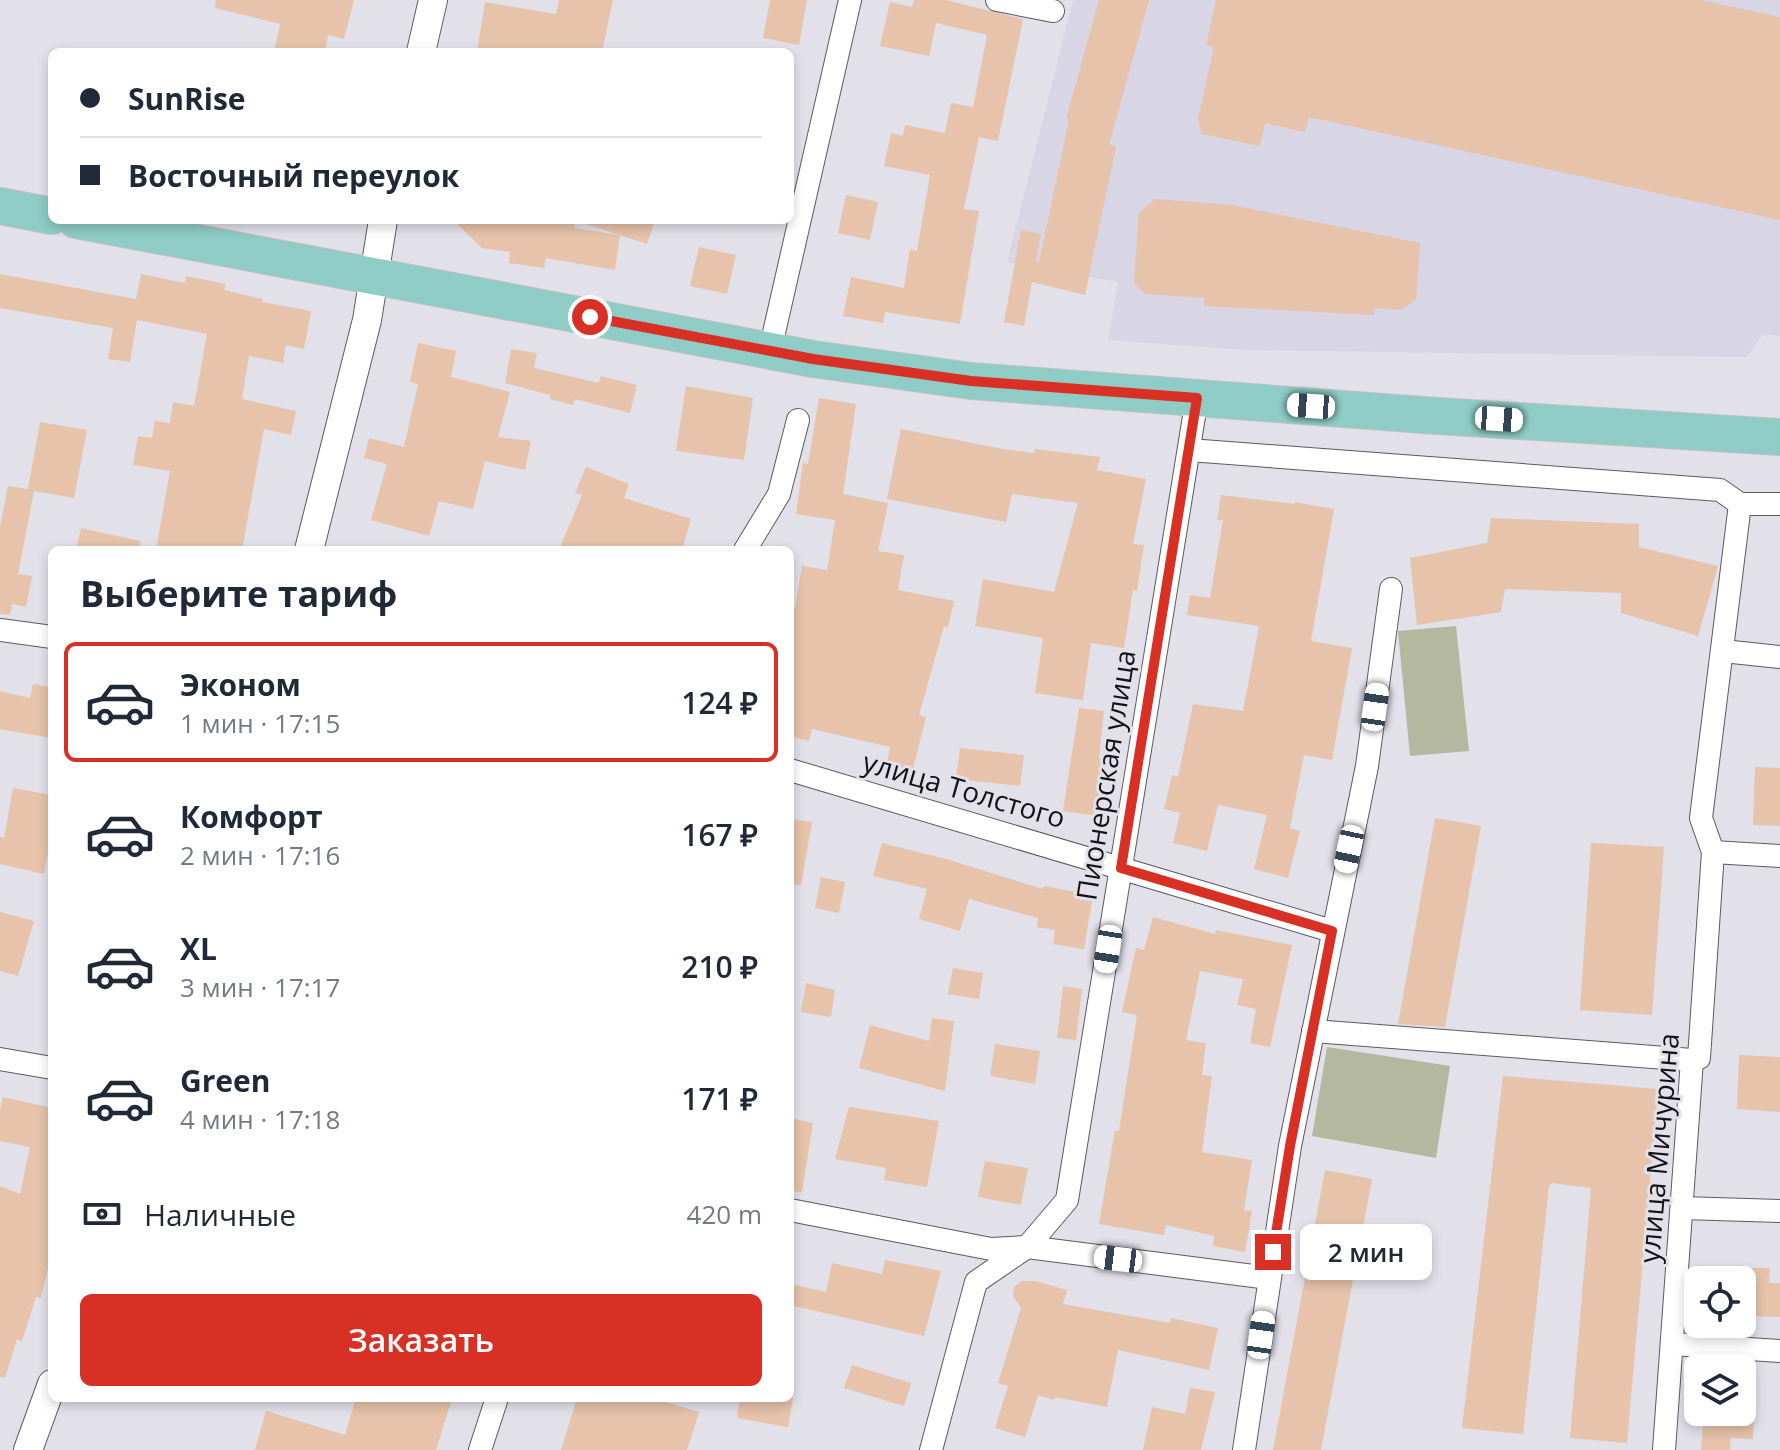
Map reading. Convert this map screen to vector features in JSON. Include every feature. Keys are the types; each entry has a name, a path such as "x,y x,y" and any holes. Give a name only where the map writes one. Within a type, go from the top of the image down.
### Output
{"main road":[{"path":"0,206 48,215"},
{"path":"97,224 813,359 971,381 1780,437"}],"street":[{"path":"422,48 433,0"},
{"path":"770,350 850,0"},
{"path":"997,0 1053,11"},
{"path":"310,546 367,320 382,224"},
{"name":"Пионерская улица","path":"931,1450 976,1282 1027,1247 1067,1200 1197,398"},
{"path":"747,546 779,494 798,420"},
{"path":"1189,450 1720,490 1740,504 1780,504"},
{"path":"1740,504 1701,818 1713,852 1780,856"},
{"path":"1244,1450 1290,1146 1367,766 1391,589"},
{"path":"0,630 48,636"},
{"path":"1723,651 1780,657"},
{"name":"улица Толстого","path":"794,771 1332,931"},
{"name":"улица Мичурина","path":"1664,1450 1692,1060 1699,1058 1713,852"},
{"path":"1313,1031 1692,1060"},
{"path":"0,1059 48,1067"},
{"path":"1682,1208 1780,1211"},
{"path":"794,1211 991,1249 1027,1247 1269,1278"},
{"path":"1672,1344 1780,1351"},
{"path":"28,1450 48,1395"},
{"path":"480,1450 496,1402"}],"shaded area":[{"path":"1073,0 1780,0 1780,336 1763,334 1747,357 1245,350 1108,340 1118,282 1007,262"}],"green space":[{"path":"1456,626 1469,751 1410,756 1398,631"},
{"path":"1327,1047 1450,1066 1436,1158 1312,1136"}],"building":[{"path":"216,0 354,0 344,39 328,35 326,48 275,48 280,24 215,8"},
{"path":"559,0 613,0 603,48 478,48 485,2 556,14"},
{"path":"770,0 807,0 799,45 763,38"},
{"path":"914,0 946,0 1023,19 998,141 979,137 964,209 979,211 960,324 885,312 883,323 843,316 851,277 904,288 910,249 917,251 930,175 884,166 891,133 903,136 905,125 945,133 951,103 973,107 987,35 936,23 929,56 880,46 890,2 912,7"},
{"path":"1099,0 1149,0 1109,145 1116,146 1085,295 1032,282 1024,326 1004,322 1021,230 1041,234 1036,261 1039,262 1069,120 1066,119"},
{"path":"1216,0 1701,0 1780,17 1780,220 1309,117 1305,132 1265,123 1260,146 1202,134 1198,118 1214,47 1206,45"},
{"path":"846,195 878,202 870,240 838,233"},
{"path":"1155,199 1232,205 1420,243 1416,299 1402,310 1375,308 1374,315 1204,306 1204,298 1145,294 1134,282 1139,213"},
{"path":"457,224 575,224 574,228 620,235 615,270 546,258 544,268 509,263 510,252 482,248"},
{"path":"586,224 654,224 647,244"},
{"path":"699,247 736,255 727,294 690,286"},
{"path":"0,274 136,299 141,274 185,283 186,276 226,284 224,290 263,299 262,302 311,311 304,349 286,345 283,363 249,356 242,399 296,411 291,435 264,429 243,546 157,546 170,471 133,465 138,436 152,438 155,421 170,423 173,402 194,406 207,334 137,320 130,362 108,359 113,328 0,308"},
{"path":"418,343 456,351 451,377 510,392 498,437 531,441 525,470 485,461 473,509 439,501 429,536 371,520 387,464 364,458 369,438 404,447 418,384 410,382"},
{"path":"511,349 537,353 534,368 599,383 601,376 637,385 630,413 575,399 573,405 550,399 550,395 505,383"},
{"path":"686,386 753,398 744,460 676,451"},
{"path":"819,398 856,404 843,494 888,503 878,551 904,555 898,590 954,601 919,715 926,717 912,773 886,769 890,747 812,729 809,741 794,737 794,608 802,566 827,570 835,520 796,514 803,463 808,464"},
{"path":"40,422 87,430 74,498 34,491 18,574 32,576 26,607 12,604 10,615 0,614 0,528 8,486 28,489"},
{"path":"901,429 1003,449 1035,453 1035,449 1100,457 1097,470 1146,479 1133,544 1144,545 1124,648 1091,643 1083,700 1035,693 1043,638 975,626 983,579 1054,592 1078,503 1012,494 1006,522 887,499"},
{"path":"586,467 629,484 624,498 691,519 683,546 561,546 582,495 575,493"},
{"path":"1221,495 1334,509 1311,641 1352,648 1332,760 1304,755 1290,828 1300,831 1288,878 1254,869 1267,815 1218,805 1207,851 1173,843 1180,813 1164,809 1172,775 1178,777 1193,704 1243,711 1259,626 1187,615 1190,595 1210,598 1223,520 1217,520"},
{"path":"1491,518 1639,524 1639,547 1718,566 1698,636 1621,613 1621,593 1505,589 1501,612 1417,625 1410,558 1487,543"},
{"path":"81,528 140,541 139,546 77,546"},
{"path":"33,684 48,686 48,737 0,729 0,691 30,698"},
{"path":"1079,708 1104,711 1099,758 1106,759 1098,816 1063,811"},
{"path":"960,748 1024,755 1020,786 956,779"},
{"path":"1755,767 1780,768 1780,826 1753,825"},
{"path":"13,788 48,794 48,852 44,874 0,864 0,837 4,838"},
{"path":"1435,818 1481,826 1445,1027 1398,1024"},
{"path":"794,820 812,822 801,885 794,884"},
{"path":"882,843 1043,889 1044,886 1093,895 1084,949 1053,944 1055,930 1037,927 1038,918 969,899 960,931 919,919 927,889 873,876"},
{"path":"1591,843 1664,847 1652,1015 1580,1010"},
{"path":"821,877 845,882 839,913 815,908"},
{"path":"0,912 34,921 18,976 0,971"},
{"path":"1153,917 1215,934 1216,930 1292,945 1270,1047 1250,1043 1256,1009 1237,1005 1243,979 1200,971 1186,1040 1206,1043 1202,1075 1212,1076 1202,1152 1252,1160 1244,1210 1252,1211 1245,1252 1213,1246 1214,1236 1166,1225 1164,1235 1099,1224 1115,1130 1119,1131 1137,1015 1122,1012 1136,948 1144,950"},
{"path":"953,968 983,973 979,999 948,994"},
{"path":"806,983 835,990 831,1017 801,1012"},
{"path":"1063,986 1082,989 1076,1040 1057,1038"},
{"path":"932,1018 954,1021 945,1091 859,1068 870,1025 929,1041"},
{"path":"995,1044 1040,1051 1035,1084 990,1076"},
{"path":"1739,1055 1780,1057 1780,1112 1737,1109"},
{"path":"1503,1076 1658,1089 1627,1443 1570,1438 1591,1188 1552,1183 1549,1186 1523,1434 1462,1428"},
{"path":"3,1097 48,1107 48,1267 41,1298 36,1297 22,1341 17,1339 5,1378 0,1377 0,1186 20,1194 30,1147 0,1141"},
{"path":"849,1107 939,1121 927,1187 884,1180 886,1168 835,1159"},
{"path":"794,1119 813,1123 802,1192 794,1191"},
{"path":"985,1161 1028,1168 1021,1205 978,1197"},
{"path":"1325,1170 1372,1179 1321,1450 1273,1450"},
{"path":"885,1260 941,1271 924,1336 794,1306 794,1285 826,1292 832,1263 882,1274"},
{"path":"1756,1268 1770,1268 1769,1283 1780,1283 1780,1317 1756,1316"},
{"path":"1022,1281 1035,1281 1067,1290 1063,1304 1170,1323 1171,1318 1218,1328 1209,1370 1118,1350 1107,1407 1038,1395 1025,1437 995,1428 1008,1386 998,1383 1021,1308 1013,1296 1014,1287"},
{"path":"852,1365 911,1383 904,1406 844,1388"},
{"path":"1190,1388 1215,1392 1201,1450 1143,1450 1152,1407 1185,1414"},
{"path":"355,1402 451,1402 436,1450 255,1450 266,1411 345,1435"},
{"path":"576,1402 665,1402 699,1412 687,1450 561,1450"},
{"path":"739,1402 792,1402 788,1427 737,1418"},
{"path":"1703,1426 1753,1426 1753,1439 1731,1438 1730,1450 1701,1450"}],"route":[{"path":"590,317 813,359 971,381 1197,398 1121,868 1332,931 1290,1146 1273,1252"}]}
